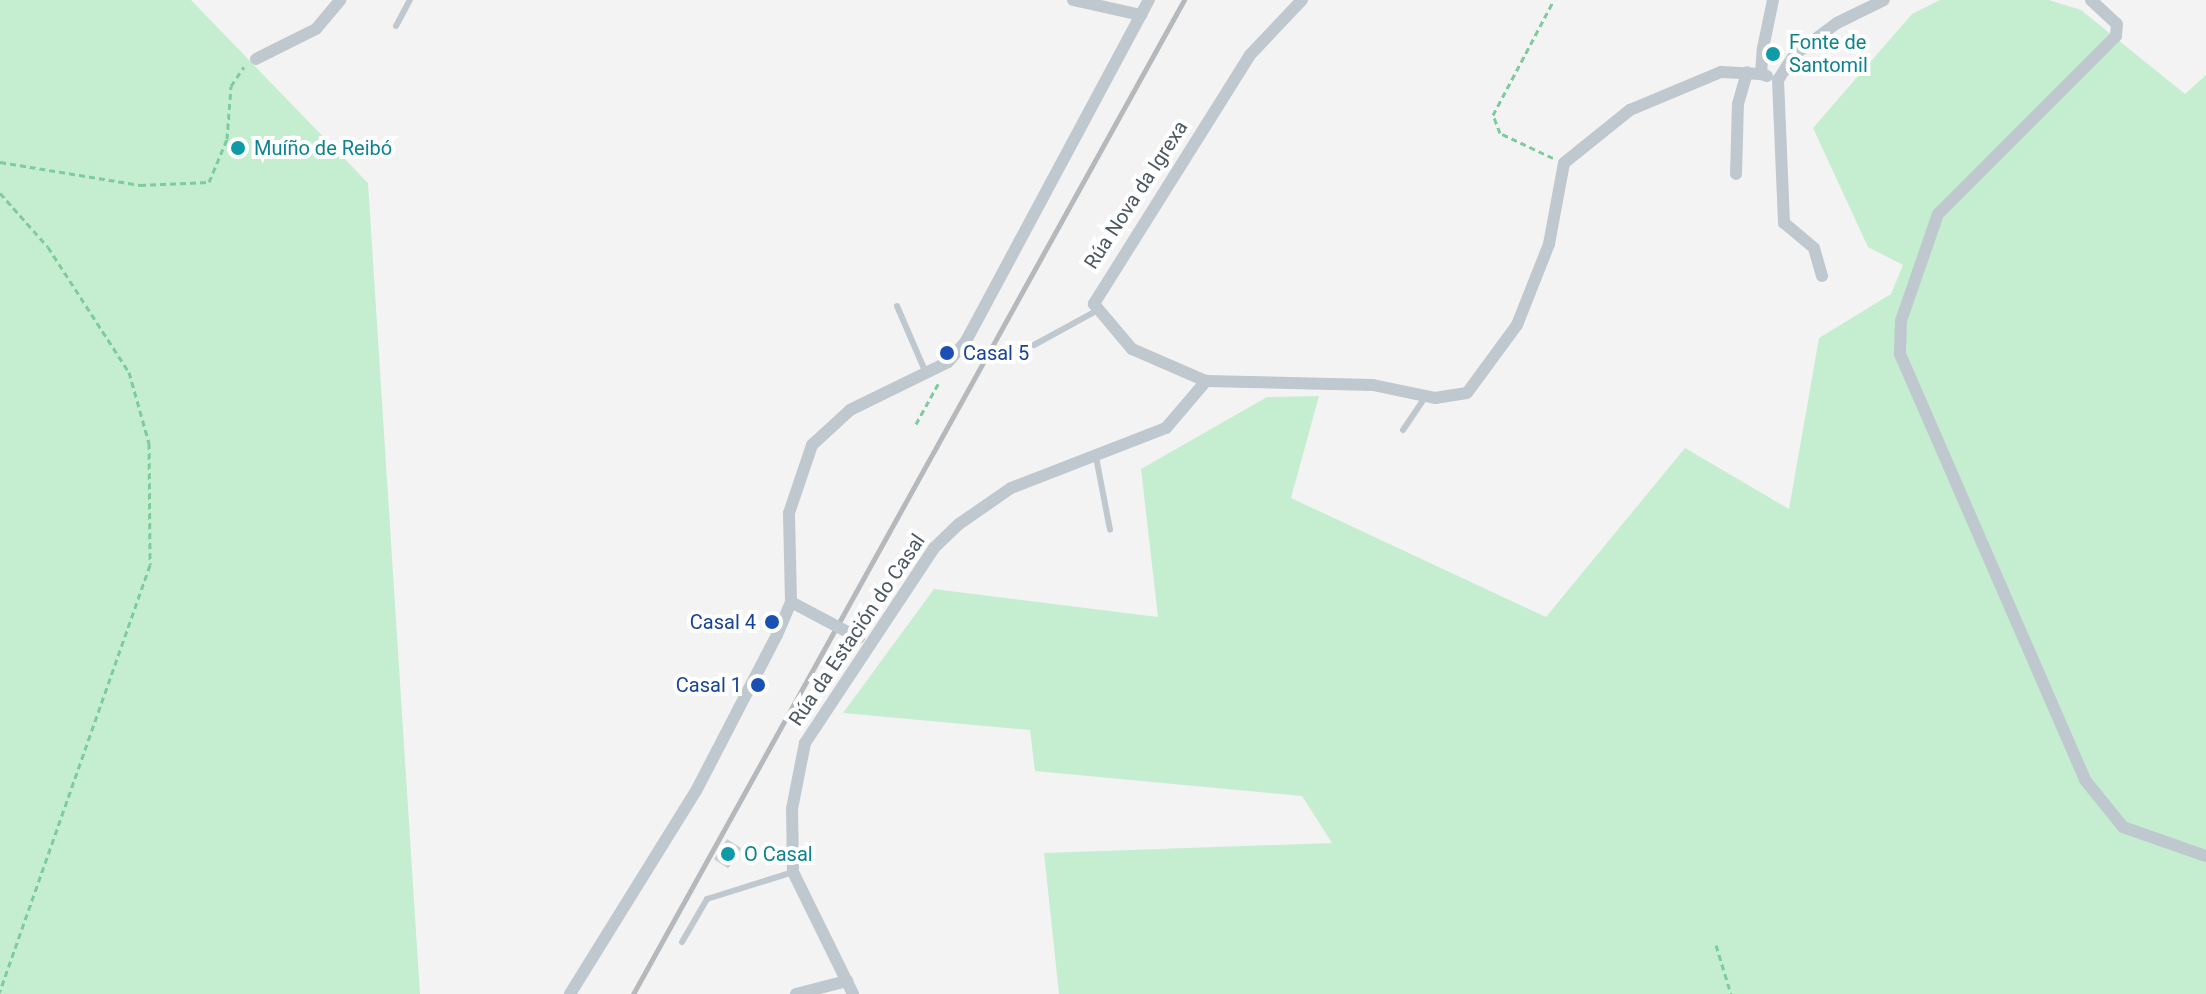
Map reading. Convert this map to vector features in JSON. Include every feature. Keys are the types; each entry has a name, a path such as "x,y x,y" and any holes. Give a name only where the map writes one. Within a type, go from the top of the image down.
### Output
{"street":[{"path":"256,59 316,29 340,0"},
{"path":"1073,0 1141,15"},
{"path":"570,994 696,791 791,602 789,513 812,445 850,410 948,362 966,341 1149,0"},
{"path":"1761,74 1773,0"},
{"path":"1822,276 1814,248 1784,223 1778,80 1794,55 1837,23 1884,0"},
{"path":"2091,0 2117,24 2116,36 1938,214 1901,321 1900,354 2085,780 2123,827 2206,856"},
{"name":"Rúa Nova da Igrexa","path":"1096,311 1097,295 1250,55 1293,3"},
{"path":"1096,311 1148,361 1206,381 1373,385 1425,397 1467,393 1517,325 1549,244 1564,163 1630,110 1721,72 1747,72 1778,80"},
{"path":"1736,174 1738,104 1747,72"},
{"name":"Rúa da Estación do Casal","path":"853,994 793,872 792,809 805,743 864,641 934,548 959,524 1011,488 1166,428 1206,381"},
{"path":"791,602 864,641"},
{"path":"796,994 847,981"}],"lane":[{"path":"396,26 410,0"},
{"path":"897,306 926,373"},
{"path":"1034,345 1096,311"},
{"path":"1403,430 1425,397"},
{"path":"1096,457 1110,530"},
{"path":"682,942 707,899 793,872"}],"path":[{"path":"1554,1 1496,106 1494,125 1564,163"},
{"path":"0,162 140,185 209,182 227,139 231,86 256,59"},
{"path":"0,193 48,247 129,372 149,443 150,565 0,992"},
{"path":"916,424 948,362"},
{"path":"1716,945 1731,994"}],"green space":[{"path":"0,0 191,0 368,183 420,994 0,994"},
{"path":"1940,0 2049,0 2081,10 2185,94 2206,75 2206,994 1059,994 1044,853 1332,843 1302,796 1035,771 1030,730 843,713 934,589 1158,617 1141,469 1267,397 1319,396 1291,498 1546,617 1685,448 1789,509 1819,338 1891,294 1903,265 1868,247 1813,128 1912,14"}],"building":[{"name":"O Casal","path":"727,839 741,848 728,868 714,859"}],"railway":[{"path":"633,994 1184,0"}],"place":[{"name":"Fonte de Santomil","path":"1773,54"},
{"name":"Muíño de Reibó","path":"238,148"},
{"name":"Casal 5","path":"947,353"},
{"name":"Casal 4","path":"772,622"},
{"name":"Casal 1","path":"758,685"},
{"name":"O Casal","path":"728,854"}]}
